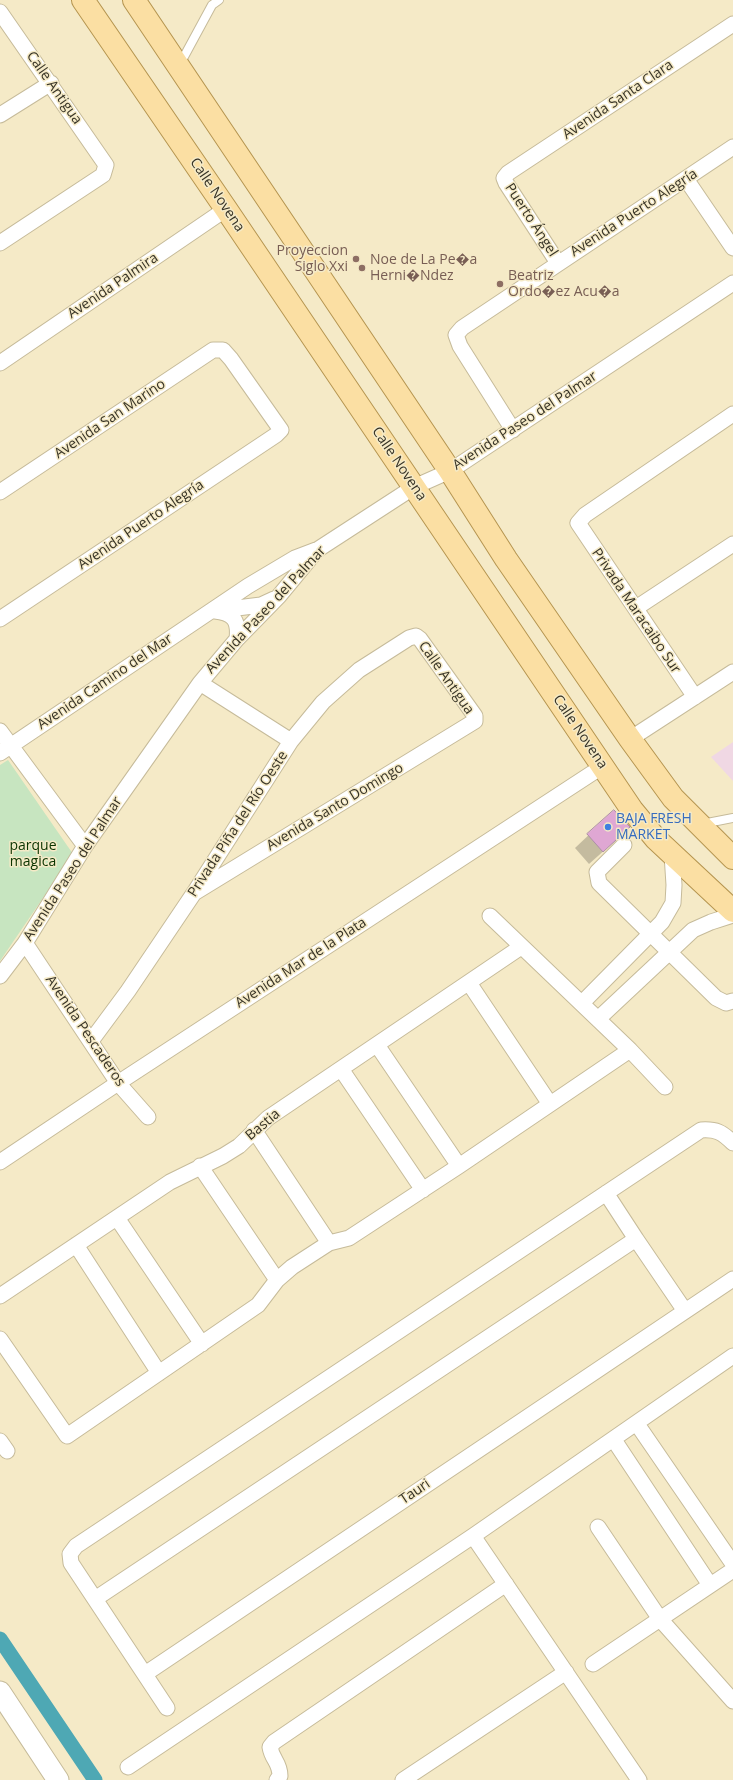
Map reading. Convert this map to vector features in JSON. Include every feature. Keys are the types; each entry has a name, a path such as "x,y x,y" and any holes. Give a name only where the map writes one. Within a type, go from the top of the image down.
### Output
{"main road":[{"name":"Calle Novena","path":"83,0 632,810 656,839 733,911"},
{"path":"134,0 450,471 506,559 630,739 673,798 733,858"}],"street":[{"name":"Calle Antigua","path":"0,12 51,83 106,165 103,175 0,243"},
{"name":"Avenida Santa Clara","path":"504,178 515,169 733,24"},
{"path":"0,115 51,83"},
{"name":"Avenida Puerto Alegría","path":"513,430 460,346 456,335 462,328 733,147"},
{"name":"Puerto Ángel","path":"504,178 558,263"},
{"path":"686,179 733,248"},
{"name":"Avenida Palmira","path":"0,363 226,209"},
{"name":"Avenida Paseo del Palmar","path":"0,976 25,943 85,846 200,683 237,639 279,596 317,550 414,487 450,471 733,283"},
{"name":"Avenida San Marino","path":"0,492 213,350 222,350"},
{"name":"Avenida Puerto Alegría","path":"0,618 276,435 281,430 236,365 222,350"},
{"name":"Privada Maracaibo Sur","path":"695,697 578,523 585,516 733,414"},
{"path":"636,608 733,544"},
{"name":"Avenida Camino del Mar","path":"5,749 248,586 295,558 317,550"},
{"name":"Avenida Camino del Mar","path":"210,611 260,605 279,596"},
{"path":"210,611 224,612 234,618 238,628 237,639"},
{"name":"Calle Antigua","path":"416,636 420,639 475,716 475,721"},
{"name":"Privada Piña del Río Oeste","path":"91,1041 128,991 194,893 291,741 323,702 359,670 409,638 416,636"},
{"path":"630,739 733,672"},
{"path":"200,683 291,741"},
{"name":"Avenida Santo Domingo","path":"194,893 475,721"},
{"path":"0,731 5,749 85,846"},
{"name":"Avenida Mar de la Plata","path":"0,1162 118,1083 603,766"},
{"path":"624,845 597,872 599,882 716,998 726,1003 733,1001"},
{"path":"582,1003 662,922 673,904 674,885 672,854"},
{"path":"490,916 521,947 582,1003 665,1087"},
{"path":"598,1019 693,930 711,922 733,916"},
{"name":"Avenida Pescaderos","path":"25,943 118,1083 148,1117"},
{"name":"Bastia","path":"0,1296 170,1182 223,1156 239,1146 268,1118 521,947"},
{"path":"469,983 550,1104"},
{"path":"377,1045 459,1166"},
{"path":"0,1339 67,1436 258,1305 277,1280 292,1267 329,1243 349,1238 459,1166 630,1050"},
{"path":"341,1069 423,1190"},
{"path":"254,1130 329,1243"},
{"path":"167,1708 71,1563 70,1554 76,1546 701,1130 715,1130 726,1136 733,1143"},
{"path":"200,1166 277,1280"},
{"path":"606,1193 685,1311"},
{"path":"117,1218 202,1344"},
{"path":"95,1599 636,1239"},
{"path":"76,1245 159,1373"},
{"name":"Tauri","path":"145,1674 733,1279"},
{"path":"128,1767 473,1536 614,1440 733,1356"},
{"path":"637,1424 733,1564"},
{"path":"614,1440 710,1585"},
{"path":"598,1527 660,1619 733,1701"},
{"path":"473,1536 639,1780"},
{"path":"594,1664 733,1570"},
{"path":"277,1780 280,1776 280,1767 272,1754 270,1747 274,1742 506,1584"},
{"path":"403,1780 566,1672"},
{"path":"0,1692 58,1780"}],"lane":[{"path":"178,66 216,2"},
{"path":"699,824 731,820"}],"shaded area":[{"path":"733,742 733,781 711,757"}],"green space":[{"name":"parque magica","path":"8,760 73,854 0,961 0,765"}],"building":[{"name":"BAJA FRESH MARKET","path":"614,810 630,827 603,852 587,834"}],"waterway":[{"path":"0,1639 95,1780"}],"place":[{"name":"Proyeccion Siglo Xxi","path":"356,259"},
{"name":"Noe de La Pe�a Herni�Ndez","path":"362,268"},
{"name":"Beatriz Ordo�ez Acu�a","path":"500,284"},
{"name":"BAJA FRESH MARKET","path":"608,827"}]}
